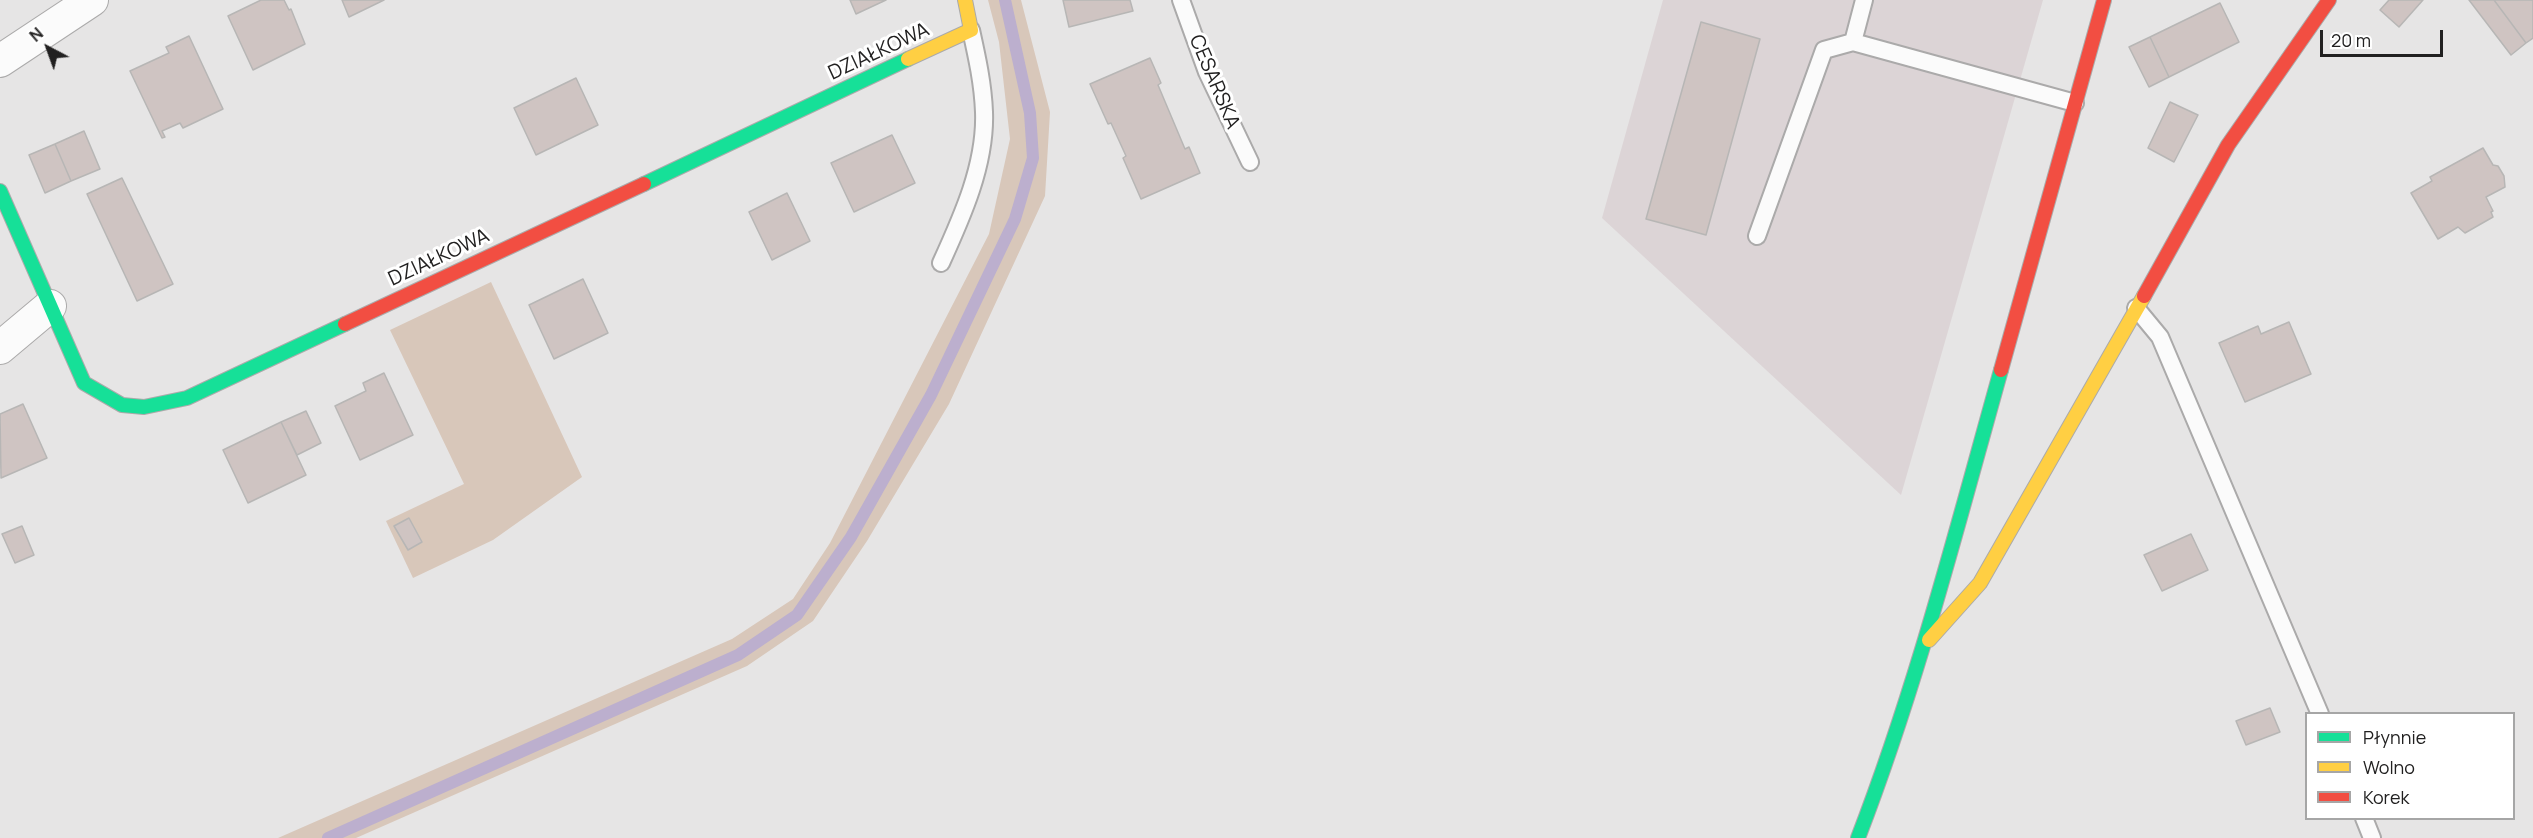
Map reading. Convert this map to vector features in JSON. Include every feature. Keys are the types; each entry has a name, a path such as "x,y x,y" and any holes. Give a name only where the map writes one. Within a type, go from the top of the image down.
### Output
{"street":[{"path":"0,61 92,0"},
{"path":"965,0 971,30"},
{"path":"1858,838 1888,760 1924,645 2104,0"},
{"path":"1924,645 1980,583 2070,428 2228,145 2329,0"},
{"name":"DZIAŁKOWA","path":"0,191 84,383 106,401 145,409 187,398 971,30"},
{"path":"0,348 50,306"}],"lane":[{"name":"CESARSKA","path":"1181,0 1207,72 1250,162"},
{"path":"1853,42 1864,0"},
{"path":"941,263 959,222 975,173 983,124 981,75 971,30"},
{"path":"1757,236 1824,50 1853,42 2074,103"},
{"path":"2136,308 2160,337 2319,712"},
{"path":"2364,820 2372,838"}],"shaded area":[{"path":"988,0 1021,0 1050,112 1045,196 949,404 867,541 813,621 747,666 356,838 278,838 732,639 793,599 830,543 989,234 1010,139 999,42"},
{"path":"1663,0 2043,0 1901,495 1602,218"},
{"path":"491,282 582,477 493,540 413,578 386,521 464,484 390,330"}],"building":[{"path":"261,0 284,0 289,10 291,9 305,44 253,70 228,16"},
{"path":"342,0 384,0 349,17"},
{"path":"850,0 886,0 856,14"},
{"path":"1063,0 1130,0 1133,11 1069,27"},
{"path":"2389,0 2423,0 2399,27 2380,10"},
{"path":"2469,0 2494,0 2526,43 2511,55"},
{"path":"2494,0 2533,0 2533,38 2526,43"},
{"path":"2220,3 2239,42 2169,77 2150,37"},
{"path":"1701,22 1760,39 1706,235 1646,219"},
{"path":"189,36 223,109 183,128 180,123 162,131 165,137 162,138 130,71 169,53 166,47"},
{"path":"2150,37 2169,77 2149,87 2129,47"},
{"path":"1150,58 1161,83 1158,85 1185,149 1189,147 1200,173 1141,199 1123,158 1126,156 1090,84"},
{"path":"576,78 598,125 536,155 514,108"},
{"path":"2170,102 2198,115 2174,162 2148,148"},
{"path":"84,131 100,169 71,181 55,144"},
{"path":"892,135 915,183 854,212 831,163"},
{"path":"55,144 71,181 45,193 29,155"},
{"path":"2483,148 2493,165 2498,166 2504,176 2505,187 2486,197 2493,211 2491,212 2493,217 2465,233 2458,227 2438,239 2411,193 2432,181 2430,177"},
{"path":"122,178 173,284 137,301 87,194"},
{"path":"787,193 810,241 772,260 749,212"},
{"path":"583,279 608,333 554,359 529,305"},
{"path":"2289,322 2311,374 2245,402 2219,343 2258,326 2261,334"},
{"path":"384,373 413,435 360,460 335,406 366,391 363,383"},
{"path":"23,404 47,458 1,478 0,414"},
{"path":"306,411 321,443 297,455 281,422"},
{"path":"281,422 306,475 248,503 223,450"},
{"path":"409,518 422,542 408,550 394,526"},
{"path":"22,526 34,555 15,563 2,534"},
{"path":"2191,534 2208,570 2162,591 2144,555"},
{"path":"2270,708 2280,732 2246,745 2236,721"}],"waterway":[{"path":"328,838 738,655 797,615 851,537 931,395 1015,219 1033,158 1030,113 1005,0"}],"traffic: fast":[{"path":"644,184 908,59"},
{"path":"0,191 84,383 122,405 144,407 187,398 345,324"},
{"path":"1858,838 1918,664 2001,370"}],"traffic: slow":[{"path":"908,59 971,30 965,0"},
{"path":"1929,640 1980,583 2144,296"}],"traffic: jam":[{"path":"2001,370 2104,0"},
{"path":"2144,296 2228,145 2329,0"},
{"path":"345,324 644,184"}]}
